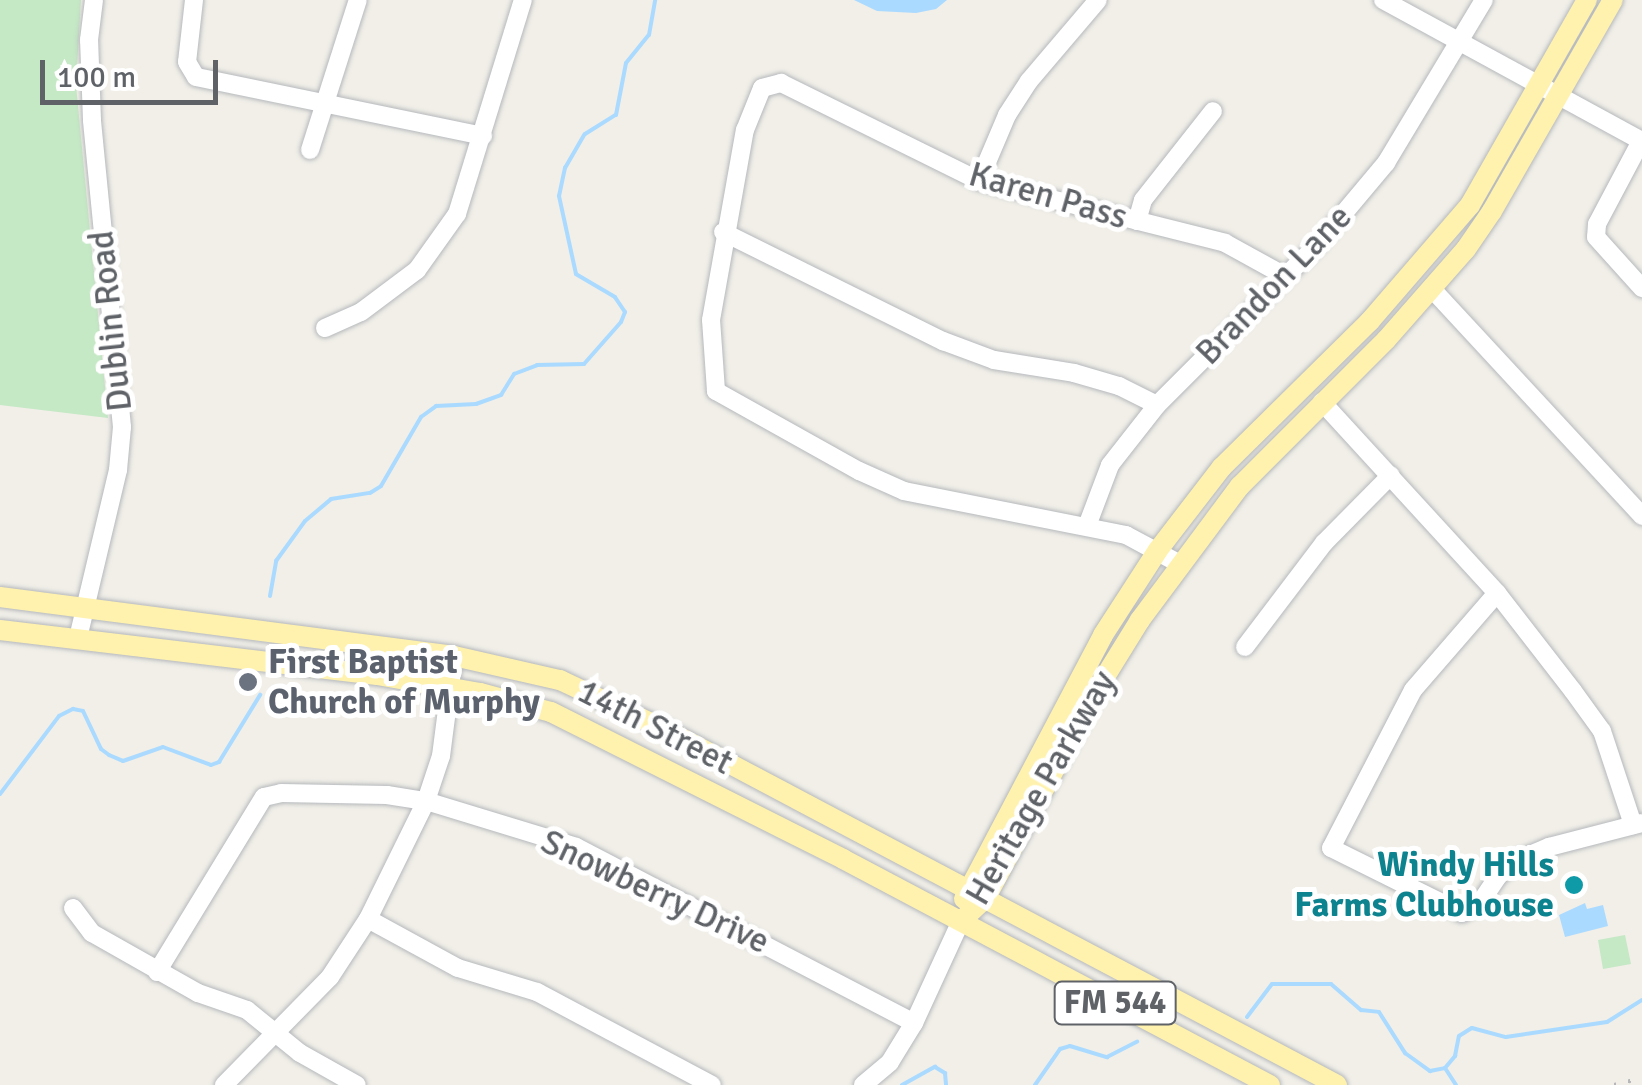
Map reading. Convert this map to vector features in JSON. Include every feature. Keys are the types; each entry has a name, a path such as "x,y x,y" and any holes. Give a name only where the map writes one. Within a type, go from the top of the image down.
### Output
{"main road":[{"name":"Heritage Parkway","path":"1089,683 1240,486 1433,290 1492,212 1550,90 1587,0"},
{"name":"Heritage Parkway","path":"961,921 1158,550 1244,443 1416,273 1470,205 1613,0"},
{"name":"14th Street","path":"0,596 454,656 560,680 598,695 976,894"},
{"name":"14th Street","path":"0,630 452,688 551,712 961,921"},
{"name":"FM 544","path":"976,894 1337,1085"},
{"name":"FM 544","path":"961,921 1270,1085"}],"street":[{"name":"Dublin Road","path":"78,638 118,470 122,426 91,105 94,0"},
{"path":"194,0 187,62 192,74 483,136"},
{"path":"310,150 358,0"},
{"path":"325,328 361,312 417,270 457,214 523,0"},
{"path":"978,180 1007,115 1028,81 1098,0"},
{"path":"1383,0 1642,141 1597,224 1596,237 1642,288"},
{"name":"Brandon Lane","path":"1086,526 1110,465 1157,405 1347,214 1386,163 1484,0"},
{"name":"Karen Pass","path":"723,232 745,130 762,88 781,83 978,180 1225,243 1284,276"},
{"path":"1137,222 1143,200 1213,111"},
{"path":"1157,405 1119,386 1074,373 994,360 944,341 723,232 711,320 716,391 904,491 1126,535 1180,564"},
{"path":"1433,290 1642,516"},
{"path":"1322,402 1497,593 1602,731 1637,824 1550,846 1518,860 1498,876 1480,902 1462,914 1331,848 1413,690 1497,593"},
{"path":"1246,647 1324,544 1391,475"},
{"path":"224,1085 330,978 368,919 426,800 447,728 454,656"},
{"name":"Snowberry Drive","path":"158,972 264,797 281,793 387,795 426,800 576,847 914,1023"},
{"path":"73,908 92,933 158,972 247,1010 278,1031 300,1053 357,1085"},
{"path":"368,919 458,968 536,992 712,1085"},
{"path":"864,1085 890,1062 914,1023 961,921"}],"green space":[{"path":"0,0 81,0 76,85 108,418 0,405"},
{"path":"1625,935 1631,964 1603,969 1598,940"}],"water":[{"path":"854,0 947,0 936,9 916,13 877,11"},
{"path":"1585,903 1587,909 1603,905 1608,926 1565,937 1559,915"}],"waterway":[{"path":"270,596 276,561 305,521 331,499 370,493 381,486 421,417 436,406 476,404 501,395 514,374 537,365 584,364 621,322 625,312 615,297 576,274 559,196 565,168 585,134 616,115 626,63 649,35 655,0"},
{"path":"0,794 59,716 73,709 83,711 101,749 123,761 163,747 211,765 219,762 260,695"},
{"path":"1247,1017 1272,984 1331,984 1361,1010 1379,1012 1405,1053 1430,1071 1445,1068 1455,1056 1459,1036 1472,1028 1506,1037 1607,1022 1642,1000"},
{"path":"1035,1085 1060,1049 1070,1046 1107,1057 1137,1042"},
{"path":"902,1085 935,1067 945,1073 946,1085"},
{"path":"1445,1068 1456,1085"}],"railway":[{"path":"1614,1085 1642,1078"}],"place":[{"name":"First Baptist Church of Murphy","path":"248,682"},
{"name":"Windy Hills Farms Clubhouse","path":"1574,885"}]}
